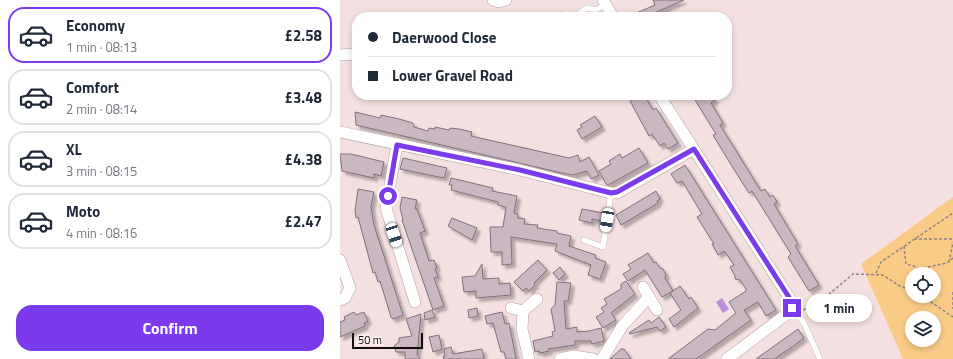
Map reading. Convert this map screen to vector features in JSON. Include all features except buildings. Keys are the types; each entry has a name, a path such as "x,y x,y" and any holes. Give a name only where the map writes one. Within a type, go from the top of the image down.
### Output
{"street":[{"path":"493,0 499,2 506,0"},
{"path":"608,1 611,12"},
{"path":"340,55 352,54"},
{"path":"662,100 792,302 792,308 788,313 727,359"},
{"path":"340,132 520,170 611,193 617,192 694,149"},
{"path":"397,145 386,208 415,302"},
{"path":"340,260 350,288 345,298 340,300"},
{"path":"643,287 657,310"},
{"path":"602,359 623,325 649,297"},
{"path":"529,359 522,329 523,312 537,299"},
{"path":"511,308 523,312"},
{"path":"560,359 574,356 593,359"}],"lane":[{"path":"581,12 587,8 596,10 608,1"},
{"path":"584,240 603,247 611,193"},
{"path":"792,308 804,323 820,359"}],"path":[{"path":"876,273 880,262 953,213"},
{"path":"914,239 953,239"},
{"path":"949,262 953,242"},
{"path":"904,246 906,264 913,265 915,267"},
{"path":"930,267 949,262 953,258"},
{"path":"792,308 804,310 821,301 853,274 876,273 883,275 905,288"},
{"path":"953,292 953,310"},
{"path":"932,303 953,317"}],"shaded area":[{"path":"953,197 953,359 903,359 861,264"},
{"path":"722,298 729,309 723,313 716,302"}],"route":[{"path":"388,196 397,145 520,170 611,193 617,192 694,149 792,302 792,308"}]}
